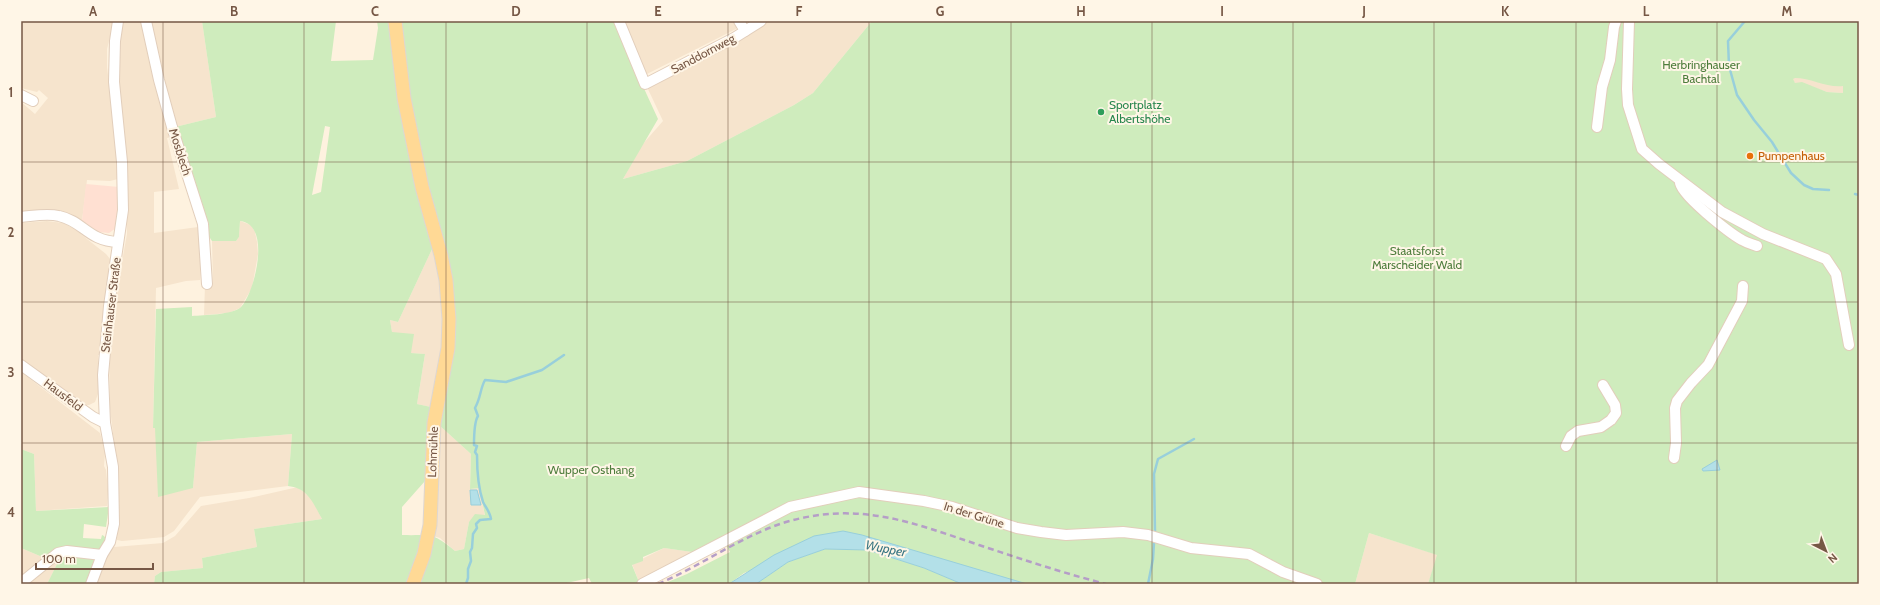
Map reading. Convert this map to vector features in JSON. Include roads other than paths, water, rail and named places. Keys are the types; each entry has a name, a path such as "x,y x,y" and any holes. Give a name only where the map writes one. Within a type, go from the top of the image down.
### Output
{"main road":[{"name":"Lohmühle","path":"395,21 404,98 422,187 441,255 446,280 449,332 434,423 430,525 424,554 415,578"}],"street":[{"name":"Steinhauser Straße","path":"91,584 102,556 110,542 114,524 113,467 105,423 103,375 109,306 122,224 122,155 114,82 115,41 118,21"},
{"name":"Mosblech","path":"146,21 159,80 172,127 203,224 207,284"},
{"name":"Sanddornweg","path":"619,21 645,84 761,21"},
{"path":"739,21 745,31"},
{"path":"1597,127 1602,87 1610,60 1616,21"},
{"path":"1629,21 1627,82 1628,105 1642,149 1659,164 1722,212 1763,234 1826,259 1836,274 1849,345"},
{"path":"21,95 34,101"},
{"path":"1680,180 1679,185 1691,199 1742,240 1757,246"},
{"path":"21,217 58,216 75,223 93,236 102,240 118,242"},
{"path":"1674,458 1675,408 1677,401 1708,365 1742,300 1743,286"},
{"name":"Hausfeld","path":"21,365 93,417 105,423"},
{"path":"1566,446 1571,436 1578,431 1601,427 1611,420 1616,414 1615,404 1603,385"},
{"name":"In der Grüne","path":"642,584 790,507 859,492 938,504 1017,528 1041,532 1066,535 1123,532 1148,535 1191,548 1249,554 1283,572 1317,584"},
{"path":"21,583 58,553 67,551 102,556"}],"water":[{"path":"1717,460 1720,470 1703,471 1702,469"},
{"path":"470,490 477,490 481,505 471,505"},
{"name":"Wupper","path":"843,531 862,535 1027,584 962,584 924,568 868,550 825,549 788,562 756,584 729,584 774,555 814,536"}],"waterway":[{"path":"1745,21 1728,41 1729,66 1737,95 1754,120 1772,142 1791,173 1804,185 1813,189 1829,190"},
{"path":"1855,194 1859,195"},
{"path":"466,584 468,569 471,561 470,552 472,548 473,534 477,528 476,524 480,520 491,519 483,502 480,491 477,455 475,452 477,446 474,445 475,426 478,416 475,408 483,383 485,380 506,382 542,370 564,355"},
{"path":"1155,532 1154,474 1158,459 1194,439"},
{"path":"1148,584 1153,559 1154,543"}],"railway":[{"path":"658,584 769,528 786,522 812,516 837,514 861,514 907,522 1042,566 1106,584"}],"place":[{"name":"Sportplatz Albertshöhe","path":"1101,112"},
{"name":"Pumpenhaus","path":"1750,156"}],"park label":[{"name":"Herbringhauser Bachtal","path":"1701,72"},
{"name":"Staatsforst Marscheider Wald","path":"1417,258"},
{"name":"Wupper Osthang","path":"591,470"}]}
